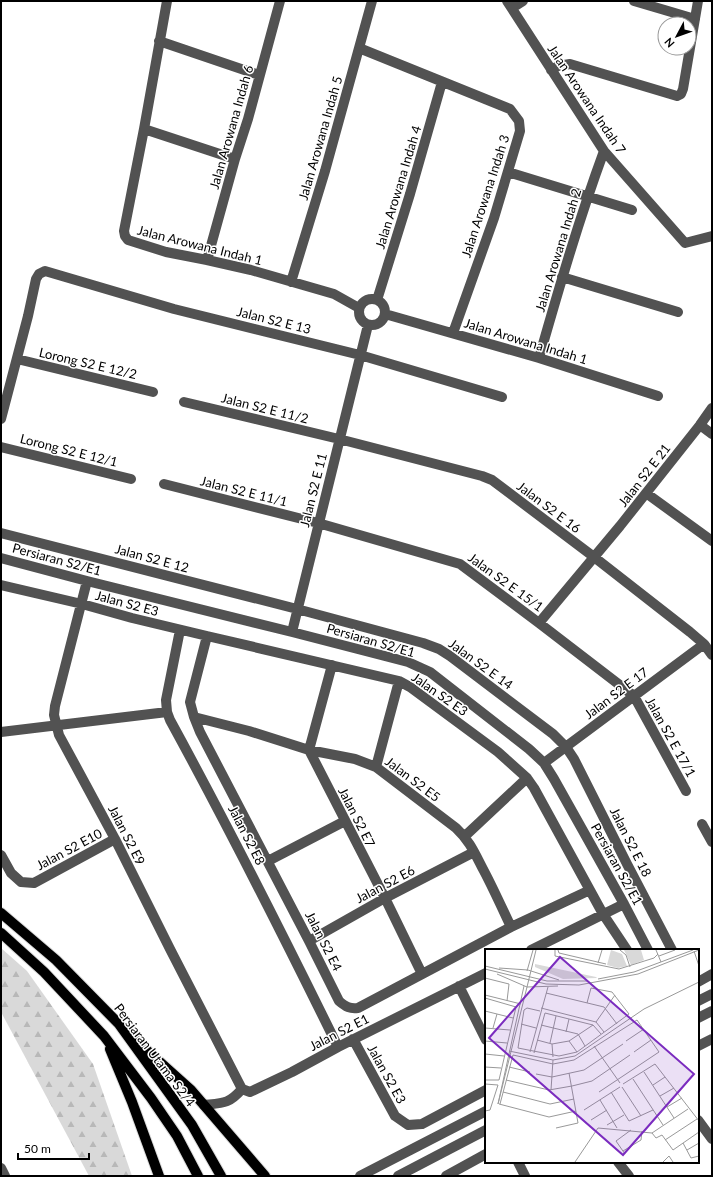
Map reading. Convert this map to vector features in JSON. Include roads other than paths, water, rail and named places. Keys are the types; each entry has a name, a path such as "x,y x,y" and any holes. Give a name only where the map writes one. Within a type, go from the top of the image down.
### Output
{"main road":[{"name":"Persiaran Utama S2/4","path":"1,913 56,960 119,1024 192,1126 220,1176"},
{"path":"1,933 44,972 104,1036 151,1098 177,1136 198,1176"},
{"path":"119,1024 191,1090 265,1176"},
{"path":"104,1036 132,1102 159,1176"}],"street":[{"name":"Jalan Arowana Indah 1","path":"167,1 124,236 128,240 166,252 207,260 334,294 359,308"},
{"name":"Jalan Arowana Indah 6","path":"207,260 235,159 248,119 280,1"},
{"name":"Jalan Arowana Indah 5","path":"291,282 325,171 372,1"},
{"path":"509,5 523,1"},
{"path":"634,1 685,16"},
{"path":"696,16 698,1"},
{"name":"Jalan Arowana Indah 7","path":"509,5 604,151 685,243 712,236"},
{"path":"159,41 259,75"},
{"name":"Jalan Arowana Indah 3","path":"359,48 510,109 519,120 520,131 494,218 453,333"},
{"path":"551,70 558,66 570,64 677,96 681,94 683,89 689,56"},
{"name":"Jalan Arowana Indah 4","path":"377,300 410,194 442,82"},
{"path":"144,129 235,159"},
{"name":"Jalan Arowana Indah 2","path":"540,358 562,277 604,151"},
{"path":"508,172 632,210"},
{"name":"Jalan S2 E 13","path":"16,359 28,316 36,279 45,271 174,309 360,355 502,397"},
{"path":"562,277 678,312"},
{"path":"368,299 377,300 384,306 385,310 382,322 374,326 368,325 359,317 359,308 364,301 368,299"},
{"name":"Jalan Arowana Indah 1","path":"385,314 540,358 658,396"},
{"name":"Jalan S2 E 11","path":"292,632 368,325"},
{"path":"1,420 16,359"},
{"name":"Lorong S2 E 12/2","path":"16,359 153,392"},
{"name":"Jalan S2 E 11/2","path":"184,402 339,439"},
{"name":"Jalan S2 E 21","path":"539,622 646,493 712,408"},
{"path":"700,425 712,434"},
{"name":"Jalan S2 E 16","path":"339,439 482,476 492,480 594,557 704,644 712,655"},
{"name":"Lorong S2 E 12/1","path":"1,447 131,479"},
{"name":"Jalan S2 E 11/1","path":"164,484 318,524"},
{"path":"646,493 712,541"},
{"name":"Jalan S2 E 15/1","path":"318,524 460,564 539,622 634,696"},
{"name":"Jalan S2 E 12","path":"1,533 297,609"},
{"name":"Persiaran S2/E1","path":"1,558 408,662 430,672 529,749 544,763 624,904 647,949"},
{"name":"Jalan S2 E9","path":"87,581 55,706 54,715 56,726 59,735 115,839 242,1089"},
{"path":"1,585 82,604"},
{"name":"Jalan S2 E3","path":"82,604 180,630 399,681 410,687 498,752 527,778 603,914 626,949"},
{"name":"Jalan S2 E 14","path":"297,609 423,643 439,649 553,734 566,747"},
{"name":"Jalan S2 E8","path":"180,630 166,700 167,712 170,720 216,804 338,1047"},
{"name":"Jalan S2 E4","path":"207,636 190,702 194,717 339,1001 346,1007 352,1009 358,1008 511,927 590,890"},
{"name":"Jalan S2 E 17","path":"544,763 704,644"},
{"path":"309,750 332,665"},
{"path":"376,767 399,681"},
{"name":"Jalan S2 E 17/1","path":"634,696 686,791"},
{"path":"1,732 167,712"},
{"name":"Jalan S2 E5","path":"194,717 249,731 309,750 355,759 376,767 456,828 464,836 474,852 511,927"},
{"name":"Jalan S2 E 18","path":"566,747 574,759 671,949"},
{"name":"Jalan S2 E7","path":"309,750 422,974"},
{"path":"464,836 527,778"},
{"path":"268,861 345,821"},
{"path":"702,824 712,842"},
{"name":"Jalan S2 E10","path":"1,855 11,873 21,882 34,883 115,839"},
{"name":"Jalan S2 E6","path":"309,941 385,898 474,852"},
{"path":"533,949 624,904"},
{"name":"Jalan S2 E1","path":"242,1089 250,1092 485,973"},
{"path":"699,981 712,974"},
{"path":"459,986 485,1038"},
{"path":"699,1000 712,994"},
{"path":"699,1017 712,1010"},
{"name":"Jalan S2 E3","path":"353,1039 395,1116 408,1125 422,1124 485,1091"},
{"path":"699,1046 712,1039"},
{"path":"204,1105 230,1101 242,1089"},
{"path":"360,1176 485,1112"},
{"path":"699,1121 712,1139"},
{"path":"398,1176 409,1173 485,1131"},
{"path":"400,1155 409,1173"},
{"path":"446,1176 485,1155"},
{"path":"518,1163 525,1176"},
{"path":"619,1163 629,1176"},
{"path":"1,1168 5,1176"}]}
